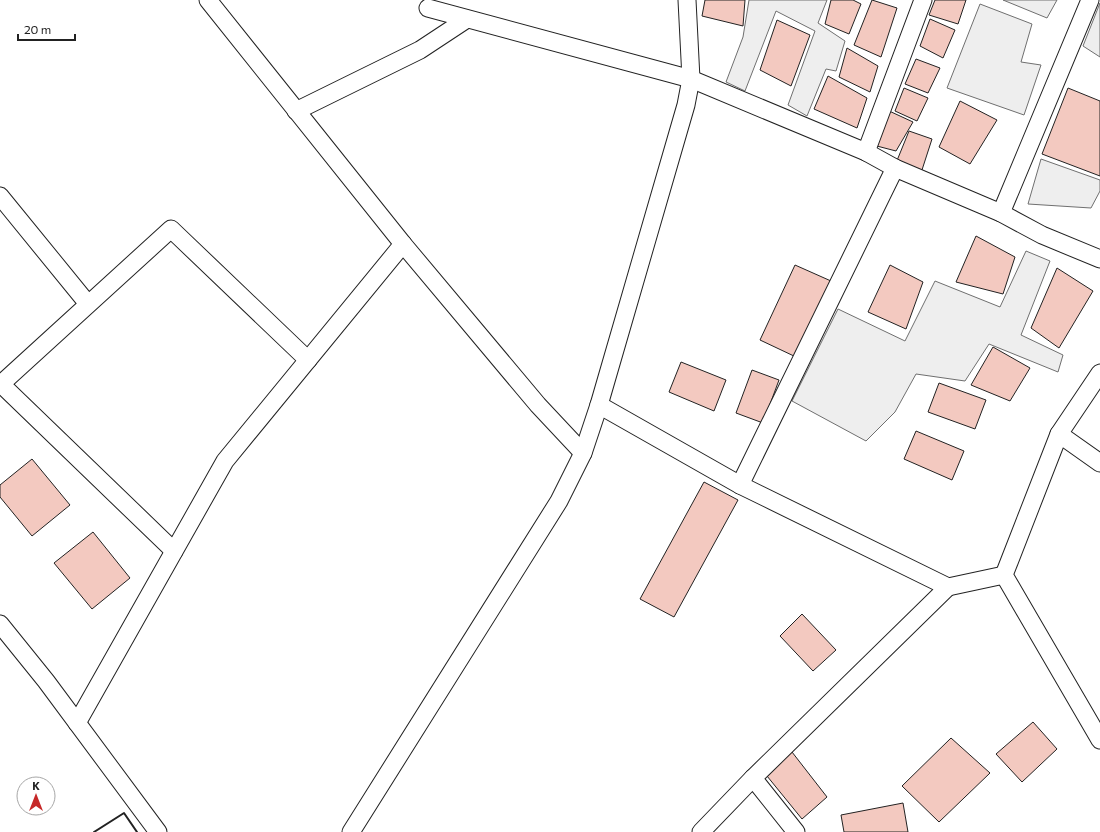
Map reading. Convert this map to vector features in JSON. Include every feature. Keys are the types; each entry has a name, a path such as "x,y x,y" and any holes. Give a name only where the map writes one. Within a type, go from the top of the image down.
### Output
{"street":[{"path":"208,0 404,244 538,405 583,453"},
{"path":"351,832 559,501 583,453 599,405 686,105 691,79 686,0"},
{"path":"866,152 923,0"},
{"path":"1001,213 1090,0"},
{"path":"428,8 691,79 866,152 895,168 1001,213 1042,235 1100,259"},
{"path":"296,111 420,50 467,19"},
{"path":"740,485 895,168"},
{"path":"0,196 88,304"},
{"path":"174,551 1,384 171,229 308,360"},
{"path":"77,723 225,460 404,244"},
{"path":"1004,575 1059,434 1100,373"},
{"path":"599,405 740,485 948,587"},
{"path":"1059,434 1100,463"},
{"path":"701,832 753,778 948,587 1004,575"},
{"path":"1004,575 1100,740"},
{"path":"0,624 46,681 158,832"},
{"path":"753,778 796,832"}],"shaded area":[{"path":"749,0 827,0 818,23 845,41 836,71 826,69 807,116 788,105 815,31 776,11 745,91 726,82 743,37"},
{"path":"1003,0 1057,0 1047,18"},
{"path":"1100,3 1100,57 1083,46"},
{"path":"980,4 1032,24 1021,62 1041,65 1024,115 947,88"},
{"path":"1041,159 1100,180 1100,191 1091,208 1028,204"},
{"path":"1026,251 1050,261 1021,335 1063,355 1058,372 989,344 965,381 916,374 895,412 866,441 792,401 838,309 905,341 935,281 1000,307"}],"building":[{"path":"705,0 745,0 743,26 702,16"},
{"path":"831,0 853,0 861,4 849,34 825,24"},
{"path":"872,0 897,8 881,57 854,45"},
{"path":"935,0 966,0 958,24 929,15"},
{"path":"930,19 955,30 943,58 920,46"},
{"path":"777,20 810,35 791,86 760,70"},
{"path":"847,48 878,66 870,92 839,77"},
{"path":"916,59 940,68 928,93 905,84"},
{"path":"828,76 867,98 857,128 814,109"},
{"path":"904,88 928,98 917,121 895,111"},
{"path":"1068,88 1100,101 1100,176 1042,154"},
{"path":"960,101 997,120 970,164 939,147"},
{"path":"887,110 913,122 896,151 873,145"},
{"path":"909,131 932,139 921,173 896,163"},
{"path":"976,236 1015,257 1003,294 956,282"},
{"path":"795,265 831,281 796,357 760,340"},
{"path":"890,265 923,282 906,329 868,312"},
{"path":"1057,268 1093,291 1059,348 1031,328"},
{"path":"993,347 1030,368 1010,401 971,385"},
{"path":"681,362 726,380 714,411 669,392"},
{"path":"752,370 779,380 763,423 736,413"},
{"path":"939,383 986,400 975,429 928,412"},
{"path":"916,431 964,451 952,480 904,459"},
{"path":"32,459 70,505 32,536 0,497 0,485"},
{"path":"704,482 738,500 674,617 640,599"},
{"path":"93,532 130,578 92,609 54,563"},
{"path":"802,614 836,650 813,671 780,636"},
{"path":"1033,722 1057,749 1022,782 996,754"},
{"path":"951,738 990,773 939,822 902,786"},
{"path":"792,752 827,797 802,819 767,776"},
{"path":"903,803 908,832 844,832 841,815"}],"wall":[{"path":"94,832 124,813 137,832"}]}
